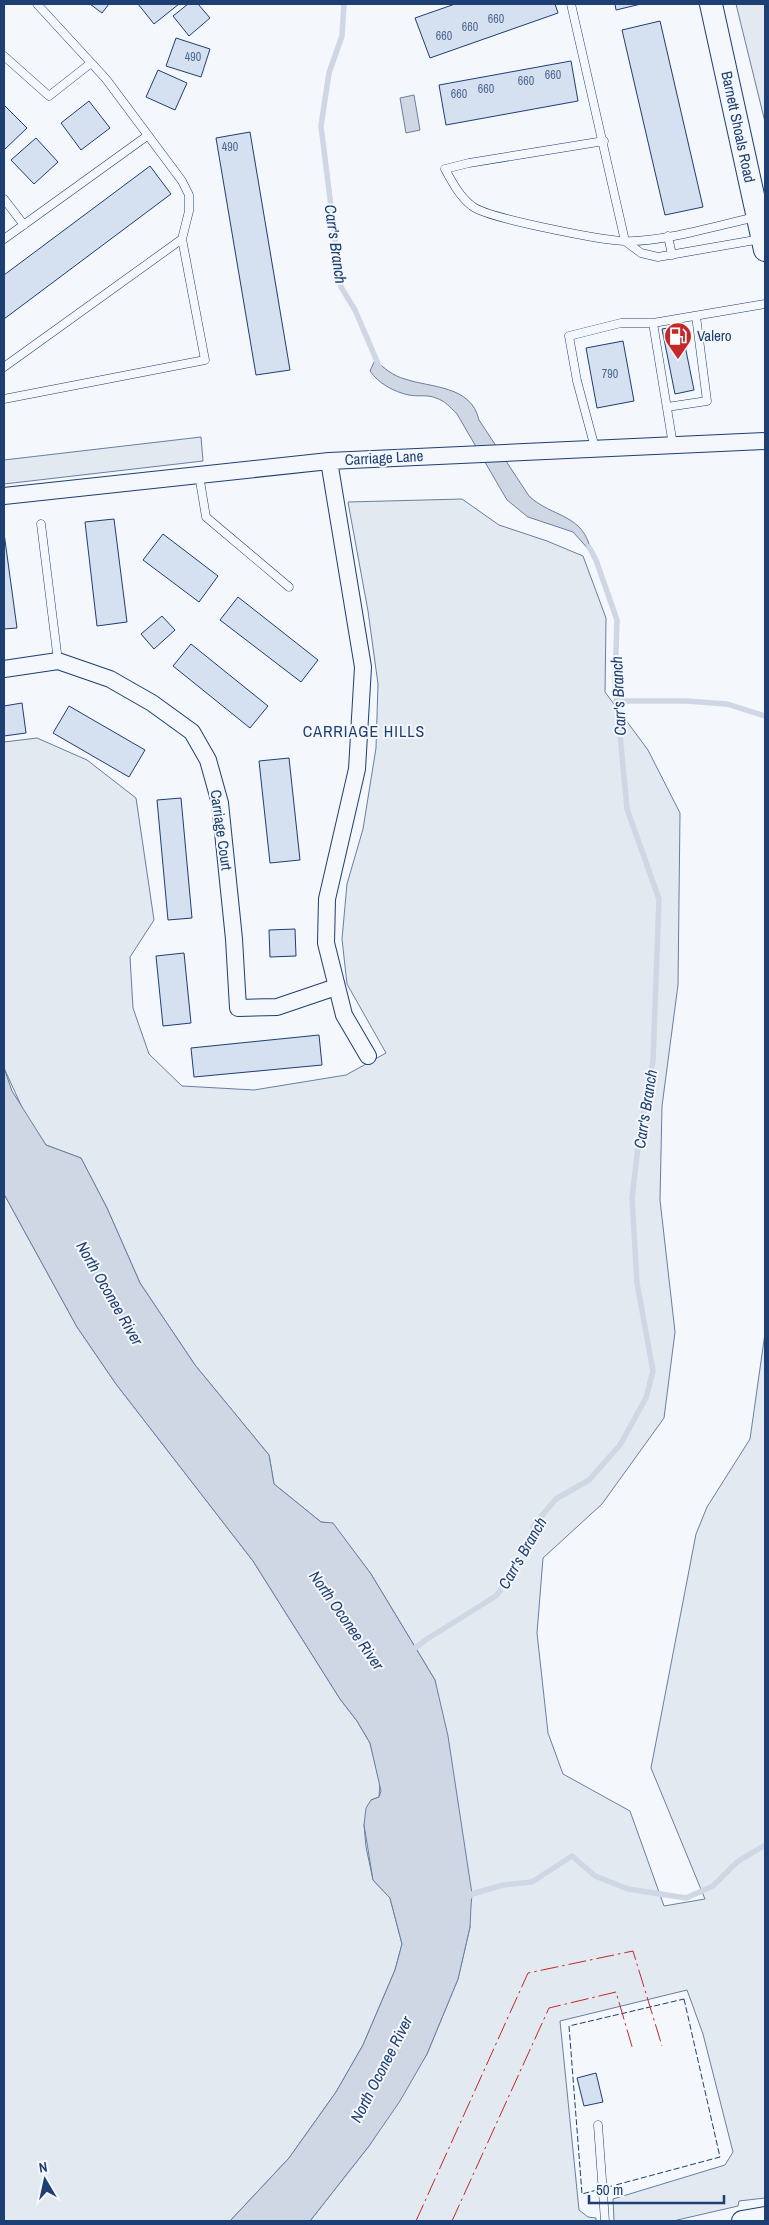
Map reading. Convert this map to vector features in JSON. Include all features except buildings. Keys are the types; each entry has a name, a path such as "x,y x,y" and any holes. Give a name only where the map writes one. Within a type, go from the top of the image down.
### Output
{"main road":[{"name":"Barnett Shoals Road","path":"711,4 764,244"}],"street":[{"name":"Carriage Lane","path":"4,496 329,461 765,441"},
{"path":"329,461 363,667 357,769 327,900 326,943 344,1015 368,1056"},
{"name":"Carriage Court","path":"4,668 58,661 110,679 152,703 192,732 208,760 220,803 234,939 238,1008 277,1007 336,987"},
{"path":"742,2221 765,2217"}],"lane":[{"path":"4,399 205,360 182,239 189,211 189,195 182,181 146,136 106,79 37,4"},
{"path":"571,4 604,141 625,241 641,253 658,257 764,244"},
{"path":"4,56 49,96 91,63"},
{"path":"4,239 146,136"},
{"path":"604,141 469,163 445,169 456,187 473,207 511,220 625,241 668,236 758,216"},
{"path":"4,199 24,225"},
{"path":"668,236 672,255"},
{"path":"4,367 182,239"},
{"path":"596,448 578,380 569,336 621,323 652,323 765,304"},
{"path":"667,407 708,401 696,316"},
{"path":"652,323 673,445"},
{"path":"199,474 206,517 289,586"},
{"path":"41,524 58,661"},
{"path":"598,2125 605,2221"}],"shaded area":[{"path":"736,4 765,4 765,122"},
{"path":"201,437 203,461 4,484 4,460"},
{"path":"462,499 499,525 547,541 583,556 606,618 605,692 648,750 680,813 678,985 662,1106 660,1200 675,1332 664,1418 602,1504 543,1558 537,1633 548,1733 563,1774 630,1811 664,1906 705,1899 651,1768 696,1534 707,1507 750,1439 765,1333 765,2198 739,2201 738,2206 673,2221 614,2221 613,2199 725,2165 733,2152 703,2034 687,1990 560,2021 579,2210 588,2217 596,2218 596,2221 310,2221 369,2146 427,2054 458,1979 470,1927 435,1680 371,1574 333,1524 321,1522 274,1484 269,1455 195,1365 140,1283 107,1208 81,1158 46,1145 25,1114 4,1068 4,742 37,738 87,760 136,798 154,920 130,957 133,1008 149,1054 182,1086 254,1090 346,1075 386,1053 347,984 342,939 347,884 363,829 376,748 378,684 368,611 348,502"},
{"path":"4,1194 77,1327 116,1384 253,1561 340,1699 357,1721 370,1743 380,1783 379,1797 371,1800 364,1825 366,1847 373,1880 390,1898 402,1944 395,1970 363,2045 336,2092 289,2158 230,2221 4,2221"}],"water":[{"path":"414,95 420,130 406,133 400,98"},
{"path":"375,360 385,369 401,378 449,390 468,400 529,496 547,509 574,523 582,530 591,552 573,532 528,517 507,500 457,414 436,398 409,395 387,386 370,371"},
{"name":"North Oconee River","path":"4,1068 12,1091 46,1145 81,1158 107,1208 140,1283 195,1365 269,1455 274,1484 321,1522 333,1523 371,1574 435,1680 448,1736 472,1894 470,1927 458,1979 427,2054 400,2101 369,2146 310,2221 230,2221 289,2158 336,2092 363,2045 395,1970 402,1944 390,1898 373,1880 364,1825 366,1808 371,1800 379,1797 381,1791 370,1743 253,1561 116,1384 77,1327 4,1194"}],"waterway":[{"name":"Carr's Branch","path":"344,4 342,36 329,73 321,126 341,287 355,310 379,366"},
{"name":"Carr's Branch","path":"410,1652 427,1639 496,1596 520,1563 534,1525 556,1499 589,1480 620,1445 646,1398 653,1371 637,1283 632,1198 640,1130 653,1061 659,899 627,809 615,681 617,620 596,560 589,547"},
{"path":"616,701 686,701 727,704 765,716"},
{"path":"466,1900 472,1894 503,1885 532,1882 572,1856 595,1876 628,1889 686,1898 713,1886 737,1862 765,1845"}],"fence":[{"path":"684,1999 720,2157 582,2194 569,2026 684,1999"}],"power":[{"path":"416,2221 528,1973 633,1951 662,2046"},
{"path":"452,2221 549,2008 616,1992 633,2050"}],"place":[{"name":"Valero","path":"678,360"}],"district":[{"name":"CARRIAGE HILLS","path":"364,731"}]}
